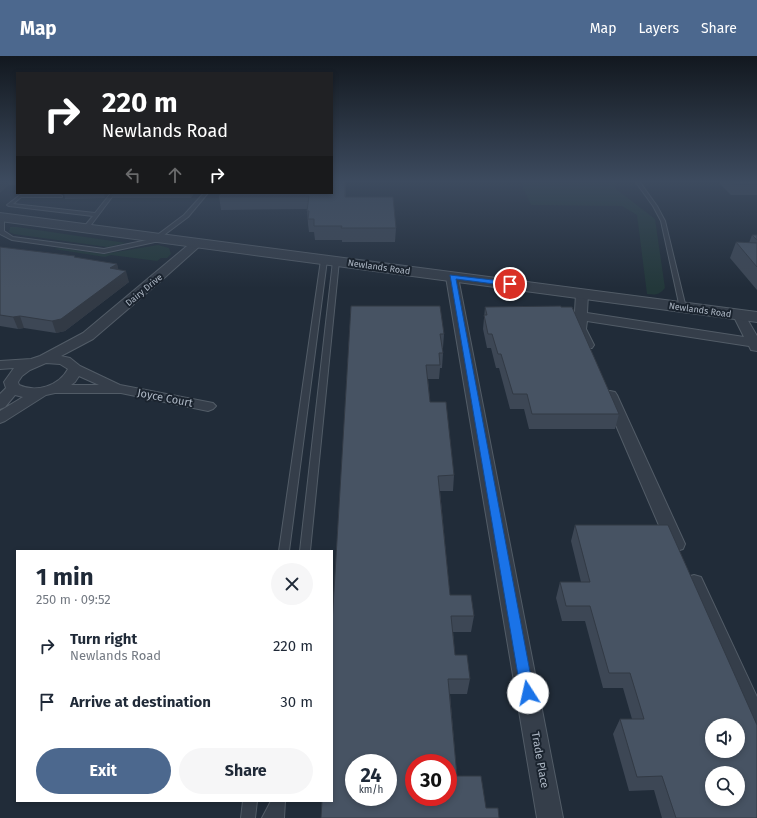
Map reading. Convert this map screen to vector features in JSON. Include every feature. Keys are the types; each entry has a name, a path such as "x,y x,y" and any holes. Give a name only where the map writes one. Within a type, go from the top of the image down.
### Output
{"street":[{"name":"Newlands Road","path":"1,217 757,318"},
{"name":"Dairy Drive","path":"45,359 88,336 198,243"},
{"name":"Trade Place","path":"452,277 550,818"},
{"path":"582,294 580,329 593,358"},
{"path":"739,315 756,344"},
{"path":"580,316 756,344"},
{"name":"Dairy Drive","path":"48,390 70,379 73,366 88,336"},
{"path":"0,365 31,363 45,359"},
{"name":"Joyce Court","path":"45,359 61,359 121,389"},
{"path":"0,404 8,383 16,372 31,363"},
{"path":"602,379 757,724"},
{"name":"Joyce Court","path":"8,383 24,393 48,390 121,389 208,406"},
{"path":"0,418 48,390"}],"lane":[{"path":"1,217 2,232 12,238 104,251 161,238 185,217"},
{"path":"86,228 95,217"},
{"path":"661,217 663,221 683,308"},
{"path":"284,550 330,260"},
{"path":"305,550 330,260"},
{"path":"248,818 250,802"},
{"path":"269,818 278,808"}],"green space":[{"path":"637,217 652,217 655,219 665,288 657,294 647,294"},
{"path":"10,227 126,243 107,247 14,234 9,232"},
{"path":"158,245 169,248 171,254 167,258 161,258 157,261 111,255 105,257 54,249 60,248 104,254"}],"building":[{"path":"308,217 395,217 396,228 341,228 342,226 314,226 314,219 308,219"},
{"path":"752,235 757,235 757,240"},
{"path":"736,242 757,243 757,267"},
{"path":"0,247 75,256 74,257 117,264 110,268 126,271 61,319 52,321 20,316 13,317 0,315"},
{"path":"351,306 440,306 444,334 440,334 443,353 439,353 440,365 426,365 430,402 446,402 454,475 438,476 450,595 471,595 474,616 451,616 455,655 467,655 470,679 448,679 455,754 405,754 405,806 457,806 457,776 481,776 486,808 498,808 499,818 321,818 322,802 333,802 333,607"},
{"path":"485,307 572,307 619,414 532,414 527,394 513,394 501,354 498,354 492,334 488,334 484,315 487,315"},
{"path":"575,525 668,525 757,725 757,818 676,818 662,776 637,777 620,719 644,719 630,673 609,673 590,606 566,606 560,582 590,582"}],"route":[{"path":"510,284 452,277 528,693"}]}
